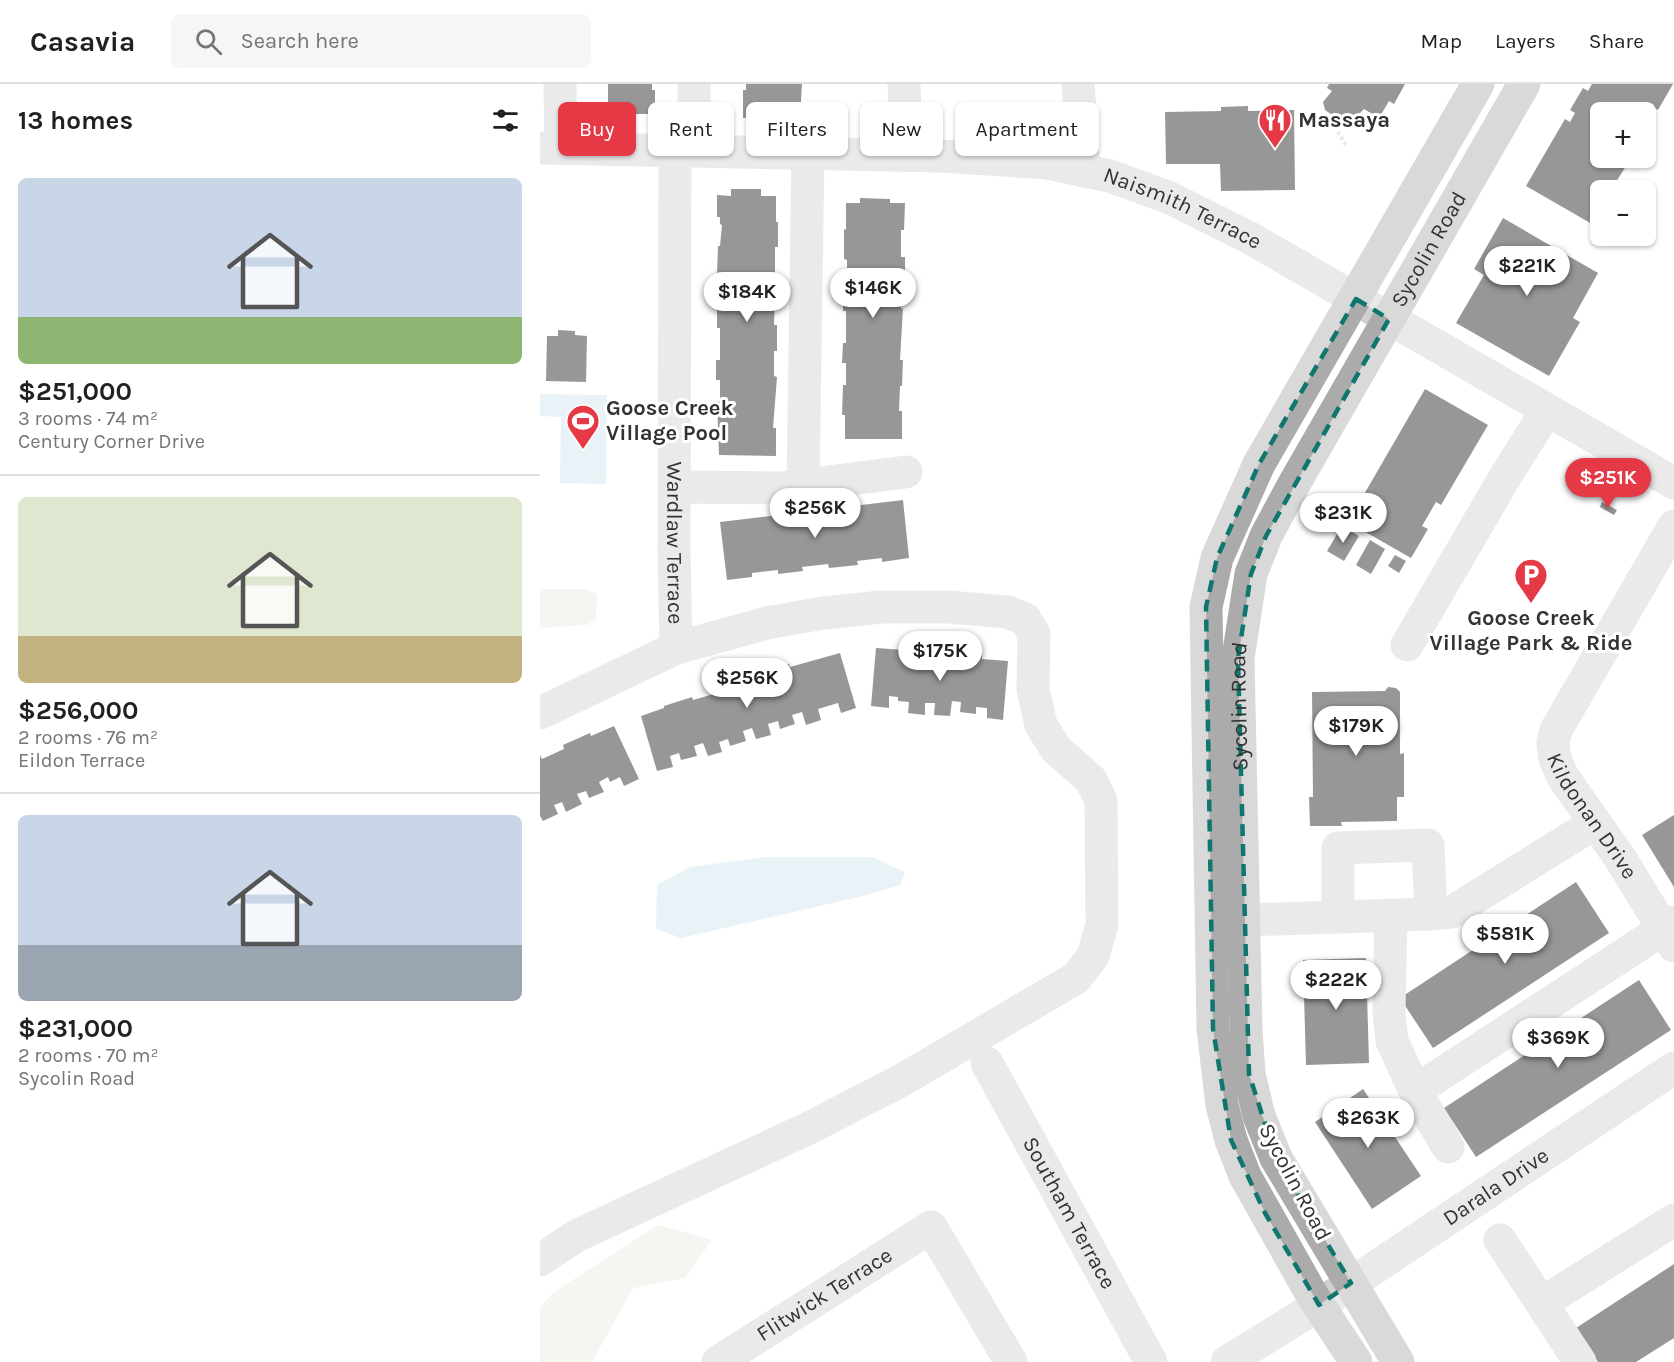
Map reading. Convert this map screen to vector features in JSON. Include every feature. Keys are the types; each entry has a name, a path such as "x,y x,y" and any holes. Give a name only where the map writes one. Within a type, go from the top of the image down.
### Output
{"main road":[{"name":"Sycolin Road","path":"1356,1362 1318,1305 1245,1176 1231,1140 1222,1105 1213,1029 1206,607 1217,558 1259,464 1478,84"},
{"name":"Sycolin Road","path":"1398,1362 1276,1158 1259,1116 1249,1074 1243,920 1238,658 1251,574 1266,536 1524,84"}],"street":[{"path":"550,148 561,84"},
{"name":"Wardlaw Terrace","path":"692,102 694,84"},
{"path":"904,84 905,102"},
{"path":"1078,84 1083,171"},
{"name":"Naismith Terrace","path":"550,148 648,149"},
{"name":"Wardlaw Terrace","path":"676,648 675,487 685,156"},
{"path":"803,485 808,156"},
{"name":"Naismith Terrace","path":"924,156 1047,163 1110,176 1170,198 1250,238 1674,483"},
{"path":"1407,645 1547,410"},
{"path":"675,487 780,488 906,472"},
{"name":"Kildonan Drive","path":"1670,932 1563,777 1555,759 1552,744 1556,730 1674,526"},
{"path":"540,713 676,648 771,622 881,607 948,607 1007,612 1025,619 1034,634 1033,689 1041,725 1056,749 1091,780 1101,801 1102,925 1093,956 1076,978 902,1080 809,1128 576,1236 540,1260"},
{"path":"1243,920 1452,912 1595,824"},
{"path":"1338,917 1338,848 1428,845 1431,914"},
{"path":"1391,915 1389,1012 1392,1041 1415,1091 1448,1147"},
{"path":"1415,1091 1670,932"},
{"name":"Southam Terrace","path":"987,1063 1151,1362"},
{"name":"Darala Drive","path":"1227,1362 1318,1305 1674,1068"},
{"path":"1542,1303 1674,1220"},
{"name":"Flitwick Terrace","path":"718,1362 931,1227 1011,1362"},
{"path":"1500,1240 1580,1362"}],"path":[{"path":"1338,132 1347,147"}],"highlighted area":[{"path":"1356,299 1389,319 1266,536 1251,574 1238,658 1249,1074 1276,1158 1351,1283 1319,1305 1265,1213 1231,1140 1213,1029 1206,607 1217,558 1259,464"}],"shaded area":[{"path":"540,589 585,589 597,594 596,619 587,625 540,628"},
{"path":"658,1225 712,1240 685,1278 633,1288 592,1362 540,1362 540,1307 554,1292"}],"water":[{"name":"Goose Creek Village Pool","path":"540,394 607,395 606,484 560,483 561,417 540,416"},
{"path":"766,857 872,857 905,872 900,885 863,896 681,938 656,929 657,885 690,867"}],"building":[{"path":"608,84 652,84 652,90 655,90 655,102 648,102 648,114 636,114 636,102 608,102"},
{"path":"746,84 802,84 801,102 746,102 746,118 743,118 743,90 746,90"},
{"path":"1329,84 1405,84 1394,104 1389,101 1379,118 1364,109 1350,119 1332,115 1325,110 1323,102 1332,91 1327,88"},
{"path":"1592,84 1673,84 1658,110 1656,102 1590,102 1590,168 1625,168 1617,180 1590,180 1590,223 1526,186 1565,119 1570,122 1575,113 1570,110 1583,88 1588,91"},
{"path":"1248,106 1248,111 1294,110 1295,190 1221,191 1220,164 1166,164 1165,112 1221,111 1221,107"},
{"path":"731,189 761,189 761,196 776,196 778,247 775,247 775,274 779,274 779,298 775,298 774,325 777,325 777,351 774,351 774,376 777,377 773,428 776,428 776,456 719,455 717,402 720,401 720,380 716,380 716,360 720,360 717,299 721,299 721,276 717,276 718,246 720,246 722,225 720,217 717,217 717,195 731,196"},
{"path":"860,198 890,199 890,203 905,203 904,230 901,230 901,257 905,257 905,282 901,282 901,309 903,308 900,360 903,360 899,411 902,411 902,439 845,439 845,415 842,415 843,385 846,385 846,363 842,363 843,343 846,343 843,282 847,282 844,229 846,230 846,203 860,203"},
{"path":"1503,218 1598,273 1573,318 1580,322 1549,376 1456,323 1484,275 1474,269"},
{"path":"558,330 575,331 575,335 587,336 586,382 546,381 547,336 558,336"},
{"path":"1425,389 1488,425 1441,505 1436,502 1422,526 1428,529 1411,558 1348,522"},
{"path":"903,500 909,558 882,562 882,558 857,561 858,565 829,568 828,564 802,567 803,571 778,574 778,570 752,573 752,577 727,580 720,522"},
{"path":"1602,502 1617,510 1614,515 1600,507"},
{"path":"1342,526 1359,536 1344,561 1327,551"},
{"path":"1370,540 1385,549 1371,574 1356,565"},
{"path":"1395,555 1406,561 1399,573 1388,566"},
{"path":"876,648 905,650 904,654 982,655 982,659 1008,661 1003,720 987,718 987,708 976,707 976,714 960,712 961,702 952,701 950,716 934,715 935,703 925,703 925,715 908,713 909,702 898,701 898,697 889,696 889,708 871,706"},
{"path":"840,653 856,708 841,713 838,703 818,709 821,720 806,725 802,712 792,715 795,724 780,729 778,721 768,724 771,735 756,739 752,728 743,731 746,741 730,746 728,739 719,742 722,752 708,756 703,743 694,746 697,756 681,760 679,753 670,756 673,767 657,771 641,716 692,697 693,700 714,694 713,690 762,677 761,673 789,664 790,667"},
{"path":"1388,687 1396,688 1400,692 1400,754 1404,753 1404,797 1397,797 1397,821 1341,822 1342,826 1310,826 1309,797 1313,797 1312,692 1385,691"},
{"path":"614,726 639,779 624,786 620,777 610,782 608,777 599,782 604,792 589,798 586,791 577,794 582,804 566,812 562,802 554,805 558,814 543,821 540,816 540,755 542,759 564,749 563,745 590,733 591,736"},
{"path":"1674,815 1674,887 1642,835"},
{"path":"1576,882 1609,933 1433,1048 1400,998"},
{"path":"1366,958 1369,1063 1306,1065 1303,960"},
{"path":"1639,980 1671,1030 1476,1157 1444,1108"},
{"path":"1363,1089 1421,1176 1372,1209 1315,1122"},
{"path":"1674,1264 1674,1338 1636,1362 1598,1362 1576,1328"}],"place":[{"name":"Massaya","path":"1275,149"},
{"name":"Goose Creek Village Pool","path":"583,450"},
{"name":"Goose Creek Village Park & Ride","path":"1531,604"}]}
